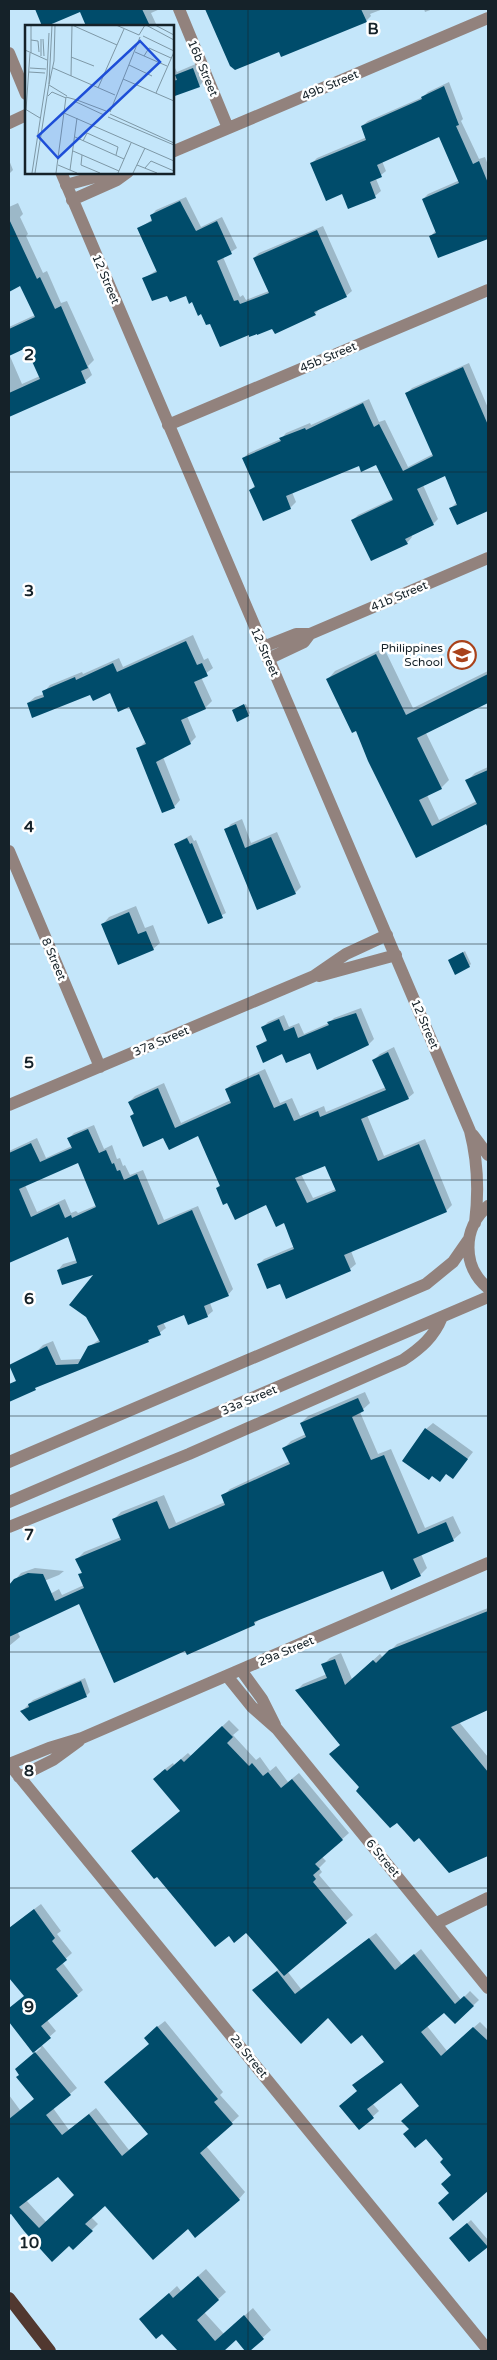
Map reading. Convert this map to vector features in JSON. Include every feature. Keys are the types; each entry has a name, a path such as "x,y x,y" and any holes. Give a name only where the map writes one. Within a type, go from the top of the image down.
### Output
{"main road":[{"path":"9,2298 50,2351"}],"street":[{"name":"16b Street","path":"179,9 228,128"},
{"name":"49b Street","path":"174,151 488,18"},
{"path":"9,53 25,92"},
{"path":"9,123 25,115"},
{"name":"12 Street","path":"61,174 470,1131 477,1164 478,1184 474,1223"},
{"path":"66,185 106,174"},
{"path":"72,200 118,180 126,174"},
{"name":"45b Street","path":"168,425 488,290"},
{"name":"41b Street","path":"266,653 296,634 310,634 488,558"},
{"name":"8 Street","path":"9,851 100,1067"},
{"name":"37a Street","path":"314,976 346,954 387,935"},
{"name":"37a Street","path":"9,1106 314,976 396,955"},
{"name":"12 Street","path":"470,1131 488,1155"},
{"path":"9,1462 426,1284 453,1262 469,1239 474,1223 488,1206"},
{"path":"469,1239 471,1263 478,1278 488,1288"},
{"name":"33a Street","path":"9,1502 488,1297"},
{"path":"9,1527 189,1454 403,1360 428,1341 437,1329 442,1317"},
{"name":"29a Street","path":"9,1764 49,1748 82,1738 488,1563"},
{"name":"6 Street","path":"241,1670 267,1707 277,1729"},
{"name":"6 Street","path":"227,1676 252,1707 277,1729 437,1923 488,1988"},
{"name":"29a Street","path":"19,1777 53,1760 82,1738"},
{"name":"2a Street","path":"9,1764 488,2350"},
{"path":"437,1923 488,1898"}],"building":[{"path":"35,9 142,9 150,25 86,25 80,12 49,25 42,25"},
{"path":"205,9 361,9 367,22 281,57 279,52 235,70 230,66"},
{"path":"193,68 200,87 174,96 174,81 177,80 175,75"},
{"path":"444,86 459,125 456,126 473,164 479,161 488,183 488,239 438,258 429,236 436,233 422,199 459,183 439,137 377,165 382,177 370,182 376,198 348,209 342,194 326,201 310,163 366,140 361,126 422,99 421,97"},
{"path":"180,201 196,231 217,221 232,254 217,261 234,301 238,300 240,304 269,293 253,258 317,230 347,297 314,312 316,315 275,334 272,329 257,335 249,337 249,335 220,347 210,324 206,325 201,314 198,316 192,302 189,304 186,296 170,302 167,296 152,301 142,278 157,272 137,228 152,221 150,215"},
{"path":"9,219 37,279 40,277 55,309 61,306 88,368 81,371 86,383 9,417 9,393 40,379 26,348 9,356 9,329 35,317 20,286 9,292"},
{"path":"463,367 488,425 488,511 457,525 449,508 457,505 445,476 417,489 434,525 405,539 408,544 371,561 351,520 393,500 376,465 361,472 359,466 286,496 291,509 263,521 249,490 255,487 242,458 281,441 279,438 305,428 306,430 363,403 374,427 379,424 403,471 433,456 405,393"},
{"path":"186,641 197,665 202,663 208,676 194,682 206,709 181,720 191,744 156,762 175,808 162,813 136,748 146,744 129,707 118,712 110,693 93,701 90,695 32,718 27,703 44,697 42,691 75,677 76,680 113,663 117,672"},
{"path":"376,654 406,715 488,674 488,703 417,738 442,789 419,800 432,826 477,804 465,780 488,770 488,828 486,824 416,858 368,761 356,731 352,733 326,679"},
{"path":"244,704 249,716 237,722 232,710"},
{"path":"236,824 245,848 271,837 296,894 257,910 224,829"},
{"path":"187,838 190,844 192,843 223,918 208,924 174,844"},
{"path":"129,912 138,934 146,931 154,950 118,965 101,924"},
{"path":"463,952 470,967 455,975 448,960"},
{"path":"356,1013 369,1045 317,1070 310,1053 286,1063 282,1054 263,1063 256,1046 267,1041 261,1027 279,1019 284,1031 294,1027 298,1038 329,1025 327,1022"},
{"path":"388,1052 409,1099 361,1119 378,1161 419,1144 447,1212 344,1255 351,1271 286,1299 280,1284 267,1289 257,1264 294,1249 284,1223 276,1227 266,1205 235,1220 227,1203 223,1205 216,1188 220,1186 198,1136 169,1150 163,1138 143,1147 130,1116 134,1114 128,1102 158,1088 175,1128 231,1103 225,1089 259,1074 274,1108 286,1103 294,1121 318,1111 320,1117 386,1090 372,1060","holes":["325,1166 336,1191 307,1203 295,1178"]},
{"path":"88,1129 99,1153 106,1150 112,1164 114,1163 117,1171 120,1170 124,1180 137,1174 158,1225 192,1210 229,1296 204,1306 208,1317 188,1325 184,1315 157,1326 161,1335 148,1340 149,1342 35,1388 36,1390 9,1402 9,1384 16,1381 9,1365 47,1346 56,1365 78,1364 88,1346 100,1342 86,1317 69,1305 93,1275 62,1285 57,1270 77,1263 68,1237 9,1263 9,1153 31,1143 40,1162 72,1148 67,1138","holes":["78,1163 96,1207 72,1218 71,1215 65,1218 59,1204 31,1217 19,1189"]},
{"path":"358,1398 364,1411 352,1417 371,1460 384,1455 418,1534 446,1522 454,1541 413,1559 421,1576 391,1590 383,1571 254,1622 255,1625 187,1655 185,1651 114,1683 79,1604 9,1637 9,1585 14,1579 28,1573 43,1574 55,1601 84,1588 78,1574 82,1573 75,1559 121,1540 112,1519 157,1501 169,1529 225,1505 221,1495 290,1464 282,1448 306,1437 300,1423"},
{"path":"425,1428 468,1459 453,1479 446,1474 440,1482 432,1476 429,1480 402,1461"},
{"path":"488,1611 488,1710 451,1727 488,1772 488,1856 449,1873 419,1838 414,1842 397,1823 390,1828 356,1791 359,1787 329,1754 340,1745 295,1690 327,1678 321,1664 335,1659 345,1685 373,1660 376,1663 389,1650"},
{"path":"81,1681 87,1697 29,1721 20,1711 29,1707 28,1704"},
{"path":"222,1726 233,1737 227,1743 249,1766 252,1763 263,1776 268,1772 281,1788 292,1779 343,1840 315,1864 320,1869 313,1875 316,1879 313,1882 347,1923 284,1976 246,1933 234,1943 229,1936 215,1947 157,1877 154,1879 131,1851 180,1811 153,1779 165,1769 167,1771 181,1759 184,1762"},
{"path":"34,1909 55,1938 52,1941 67,1960 56,1969 78,1996 41,2026 51,2038 33,2053 9,2022 9,2008 24,1996 9,1978 9,1928"},
{"path":"369,1938 395,1970 414,1954 455,2004 464,1996 474,2006 455,2024 444,2013 421,2032 441,2056 473,2027 488,2041 488,2191 453,2221 438,2203 449,2193 441,2184 451,2175 440,2162 443,2159 426,2139 415,2148 403,2134 409,2129 401,2121 419,2106 401,2083 367,2109 374,2118 359,2130 339,2106 357,2091 352,2085 384,2062 362,2035 351,2044 328,2018 301,2044 252,1990 277,1971 295,1994"},
{"path":"157,2026 218,2099 214,2102 233,2124 200,2153 240,2200 195,2238 188,2229 153,2260 105,2206 85,2224 93,2231 73,2250 69,2246 52,2262 11,2214 9,2215 9,2119 34,2099 16,2077 19,2075 15,2069 35,2052 71,2095 46,2115 62,2135 89,2114 122,2156 148,2134 104,2082 149,2044 144,2038","holes":["58,2177 74,2195 39,2228 19,2207"]},
{"path":"467,2223 488,2247 469,2262 449,2238"},
{"path":"198,2276 219,2300 197,2320 215,2341 244,2315 264,2339 250,2351 245,2351 236,2340 224,2351 178,2351 162,2334 156,2339 139,2319 169,2293 173,2298"}],"place":[{"name":"Philippines School","path":"462,655"}]}
